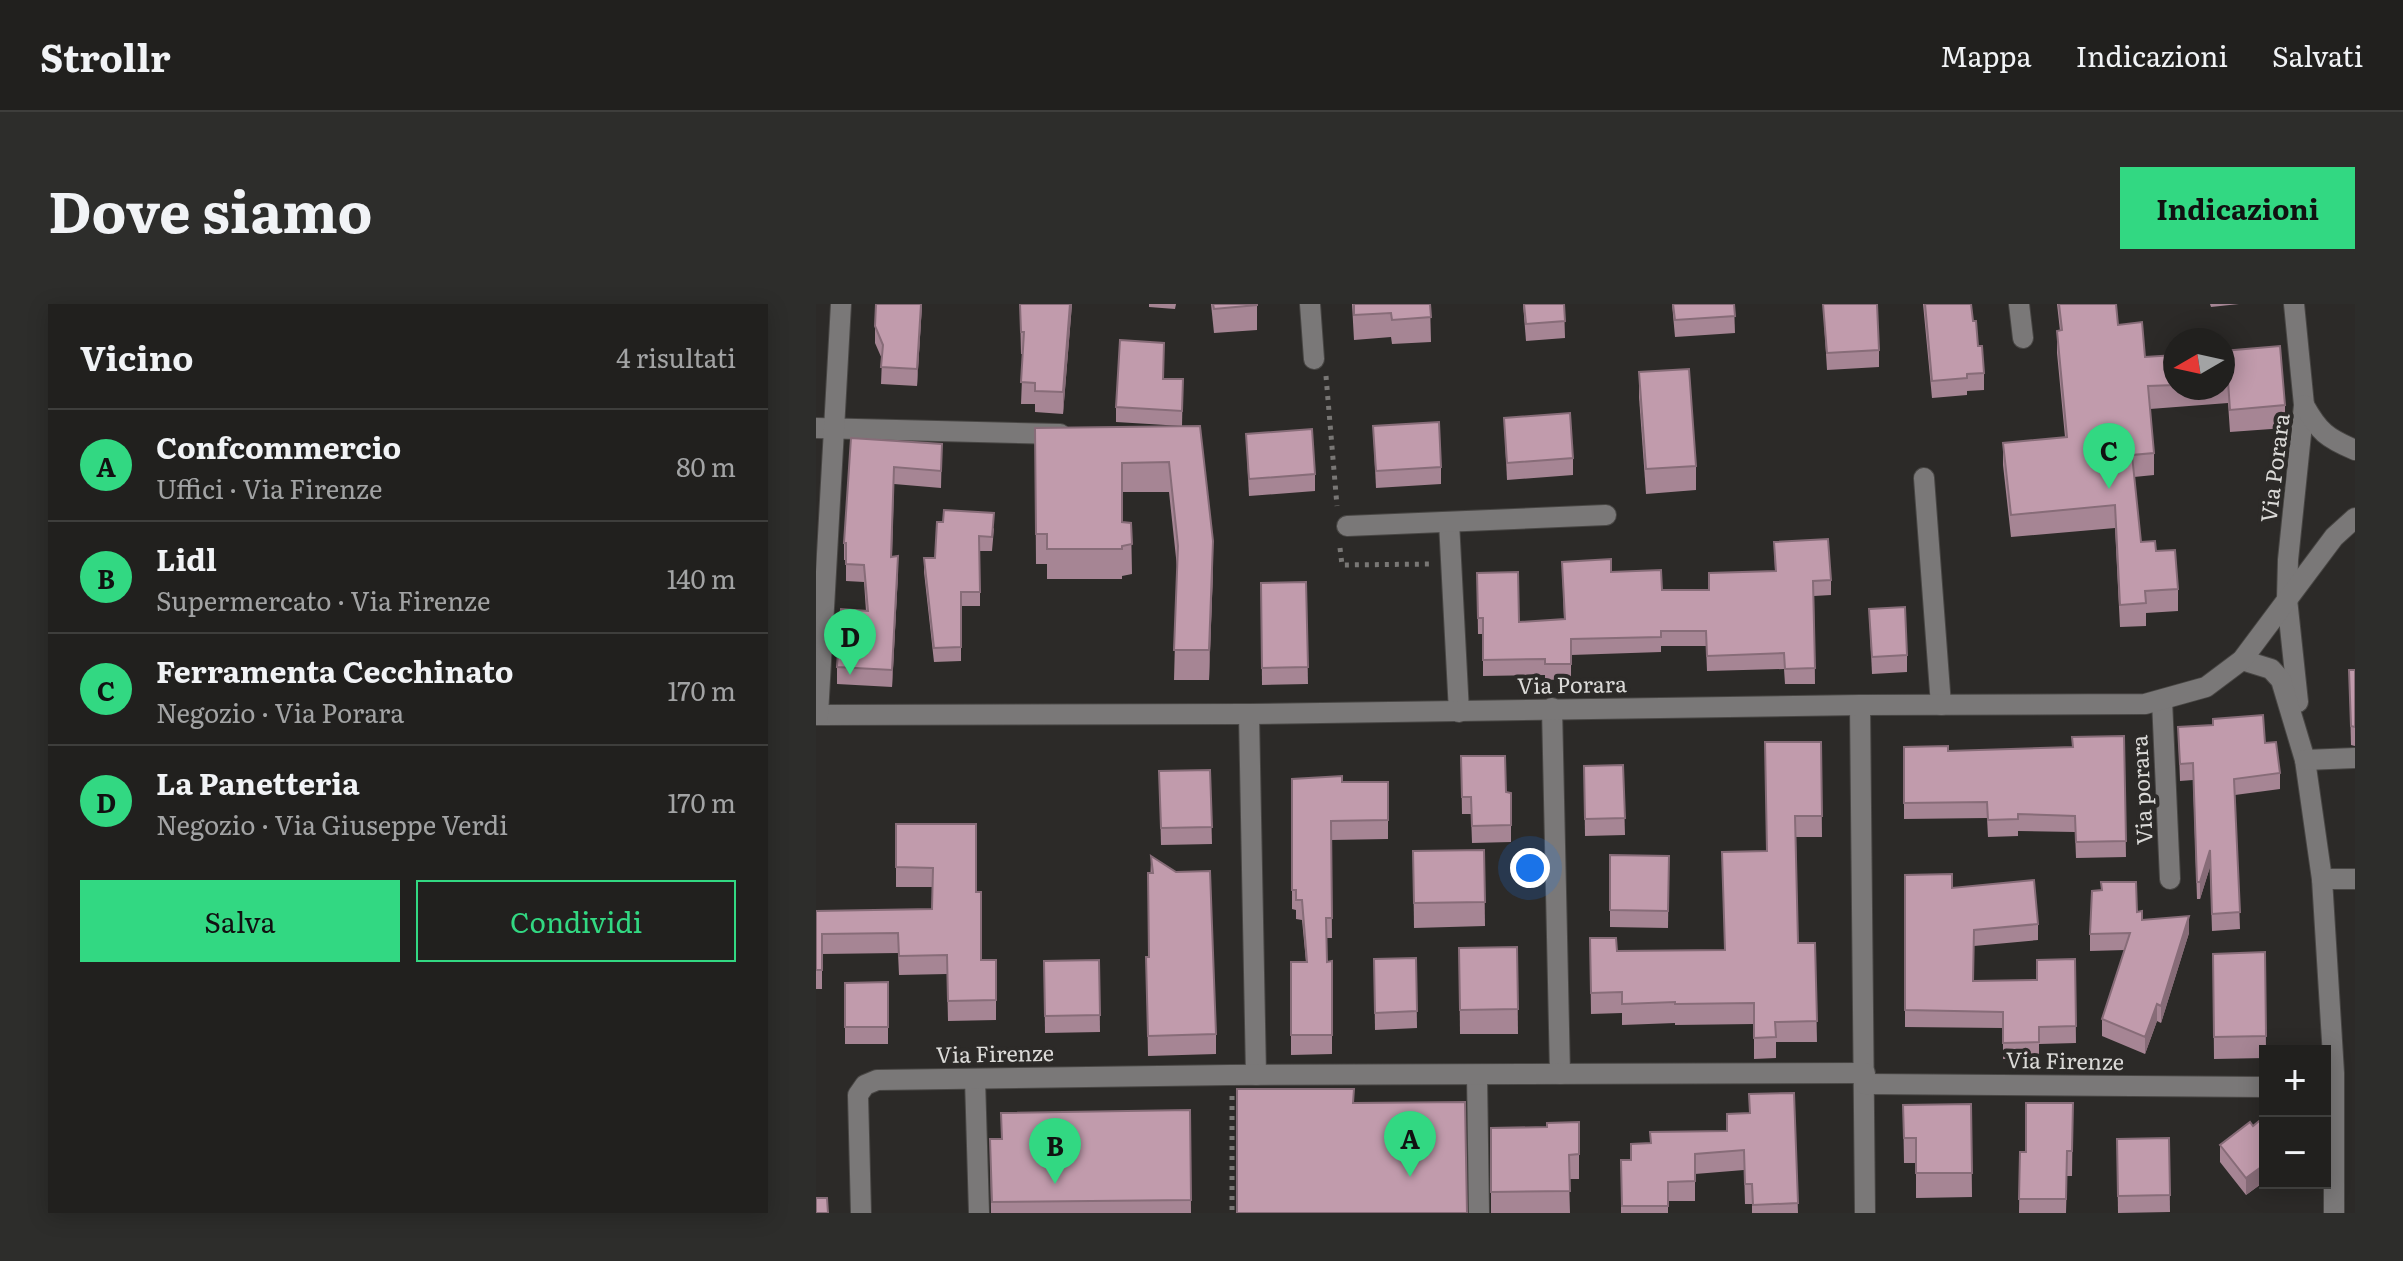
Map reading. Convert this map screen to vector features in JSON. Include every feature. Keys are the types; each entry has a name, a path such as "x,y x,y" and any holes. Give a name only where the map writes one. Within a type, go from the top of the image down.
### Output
{"street":[{"path":"817,715 826,428 841,304"},
{"path":"1310,304 1314,359"},
{"path":"2019,304 2023,338"},
{"path":"2294,304 2304,405"},
{"name":"Via Porara","path":"2304,405 2316,428 2329,439 2355,450"},
{"name":"Via Porara","path":"2287,599 2288,560 2304,405"},
{"path":"826,428 1080,435"},
{"path":"1924,478 1941,705"},
{"path":"1347,526 1606,515"},
{"name":"Via Porara","path":"817,715 1249,714 1552,708 2145,704 2206,687 2242,660 2334,537 2355,518"},
{"path":"1449,522 1459,712"},
{"path":"2287,599 2303,752 2322,879 2337,1080 2334,1213"},
{"path":"2242,660 2271,669 2281,680 2303,752"},
{"name":"Via porara","path":"2162,700 2170,879"},
{"path":"1860,705 1865,1213"},
{"path":"1552,708 1560,1074"},
{"path":"1249,714 1256,1075"},
{"path":"2303,752 2355,758"},
{"path":"2322,879 2355,879"},
{"name":"Via Firenze","path":"861,1213 858,1095 865,1085 877,1080 1560,1074 2259,1087"},
{"path":"1477,1075 1479,1213"},
{"path":"975,1079 979,1213"}],"path":[{"path":"1229,1075 1232,1096 1232,1213"}],"building":[{"path":"876,304 921,304 917,369 881,367 883,345 875,326"},
{"path":"1020,304 1070,304 1063,392 1035,391 1035,383 1021,382 1024,332 1021,332"},
{"path":"1213,304 1257,304 1257,305 1214,309"},
{"path":"1354,304 1430,304 1431,317 1392,320 1391,313 1354,315"},
{"path":"1524,304 1564,304 1565,321 1526,324"},
{"path":"1673,304 1734,304 1735,316 1675,320"},
{"path":"1823,304 1877,304 1879,350 1827,353"},
{"path":"1925,304 1971,304 1978,346 1982,346 1984,373 1932,381"},
{"path":"2059,304 2116,304 2118,325 2142,322 2145,357 2163,356 2163,385 2148,386 2154,453 2132,455 2141,542 2155,541 2156,551 2175,550 2178,589 2145,591 2146,603 2120,605 2115,505 2011,515 2003,443 2067,437 2057,331 2062,330"},
{"path":"1120,340 1164,343 1163,379 1183,379 1182,411 1116,407"},
{"path":"2280,346 2285,405 2230,410 2229,400 2235,400 2235,350"},
{"path":"1689,369 1696,466 1646,469 1639,372"},
{"path":"1570,413 1573,458 1507,463 1504,418"},
{"path":"1439,422 1441,467 1376,471 1373,426"},
{"path":"1200,426 1213,541 1209,650 1174,650 1178,546 1169,462 1122,463 1122,522 1131,523 1132,544 1122,546 1122,549 1047,549 1047,534 1036,534 1035,428"},
{"path":"1312,429 1315,474 1249,479 1246,434"},
{"path":"851,438 942,444 941,471 894,467 891,557 898,556 892,670 837,667 841,609 868,611 864,565 846,564 844,543"},
{"path":"944,510 994,513 992,537 979,536 980,592 961,592 961,647 934,648 924,558 935,558 937,522 943,522"},
{"path":"1828,539 1831,580 1813,581 1815,668 1785,669 1784,653 1707,656 1706,631 1661,631 1661,637 1571,639 1571,664 1545,664 1545,659 1483,660 1483,618 1478,618 1477,573 1518,572 1519,622 1565,619 1562,562 1611,559 1611,572 1661,570 1662,590 1709,590 1709,573 1776,571 1774,542"},
{"path":"1306,582 1308,667 1262,668 1261,583"},
{"path":"1905,607 1907,655 1872,657 1869,609"},
{"path":"2349,670 2355,670 2355,727 2351,726"},
{"path":"2263,715 2265,743 2276,742 2280,773 2234,779 2240,912 2212,914 2210,850 2200,882 2197,882 2193,763 2180,764 2178,727 2213,725 2213,719"},
{"path":"2124,736 2126,841 2076,842 2075,816 2018,814 2018,819 1988,820 1987,802 1904,803 1904,747 1948,746 1948,751 2073,747 2072,737"},
{"path":"1765,742 1821,742 1822,816 1795,816 1798,943 1815,943 1817,1021 1775,1022 1776,1037 1754,1038 1754,1003 1622,1004 1622,992 1591,993 1590,938 1616,938 1617,951 1725,950 1722,852 1767,851"},
{"path":"1461,756 1505,756 1506,792 1511,793 1511,825 1472,826 1471,797 1462,797"},
{"path":"1623,765 1625,818 1585,819 1584,766"},
{"path":"1210,770 1212,827 1161,828 1159,771"},
{"path":"1342,776 1342,782 1388,782 1388,820 1331,821 1332,918 1326,918 1327,962 1332,961 1332,1035 1291,1035 1291,962 1307,962 1302,900 1296,900 1296,890 1292,890 1292,779"},
{"path":"896,824 976,824 976,892 981,892 981,960 996,960 996,1000 948,1001 947,955 899,956 898,933 822,934 822,970 816,970 816,911 932,909 933,868 896,867"},
{"path":"1484,850 1485,902 1414,903 1413,851"},
{"path":"1610,855 1669,856 1668,911 1610,910"},
{"path":"1151,856 1176,872 1210,871 1216,1034 1148,1036 1146,957 1149,957 1148,873 1153,873"},
{"path":"1952,874 1952,888 2034,880 2038,924 1974,930 1973,981 2037,980 2037,960 2075,959 2076,1026 2039,1027 2039,1042 2003,1043 2003,1012 1905,1010 1905,875"},
{"path":"2101,882 2136,882 2137,912 2142,911 2142,920 2189,916 2161,1006 2157,1004 2145,1037 2102,1019 2130,933 2090,934 2092,891 2102,890"},
{"path":"1517,947 1518,1009 1460,1010 1459,948"},
{"path":"2265,952 2266,1036 2214,1037 2213,954"},
{"path":"1416,958 1417,1011 1375,1013 1374,959"},
{"path":"1099,960 1100,1015 1045,1016 1044,961"},
{"path":"888,982 888,1027 845,1027 845,983"},
{"path":"1237,1089 1354,1089 1353,1103 1465,1102 1467,1213 1237,1213"},
{"path":"1794,1093 1798,1203 1753,1205 1752,1184 1745,1184 1744,1150 1695,1154 1695,1181 1668,1182 1668,1206 1622,1206 1621,1160 1631,1160 1631,1144 1651,1143 1650,1132 1727,1131 1727,1114 1750,1113 1749,1094"},
{"path":"2026,1103 2073,1103 2072,1151 2067,1151 2066,1199 2019,1199 2020,1152 2026,1152"},
{"path":"1971,1104 1972,1173 1916,1173 1916,1138 1904,1138 1903,1105"},
{"path":"1190,1110 1191,1200 992,1202 990,1139 1002,1139 1001,1113"},
{"path":"2259,1121 2259,1168 2246,1178 2220,1145 2250,1122 2253,1126"},
{"path":"1579,1122 1579,1154 1569,1155 1570,1191 1491,1192 1491,1128 1547,1127 1547,1123"},
{"path":"2169,1138 2170,1195 2118,1196 2117,1139"},
{"path":"816,1198 827,1198 828,1213 816,1213"}],"place":[{"name":"Ferramenta Cecchinato","path":"2109,489"},
{"name":"La Panetteria","path":"850,675"},
{"name":"Confcommercio","path":"1410,1177"},
{"name":"Lidl","path":"1055,1184"}]}
